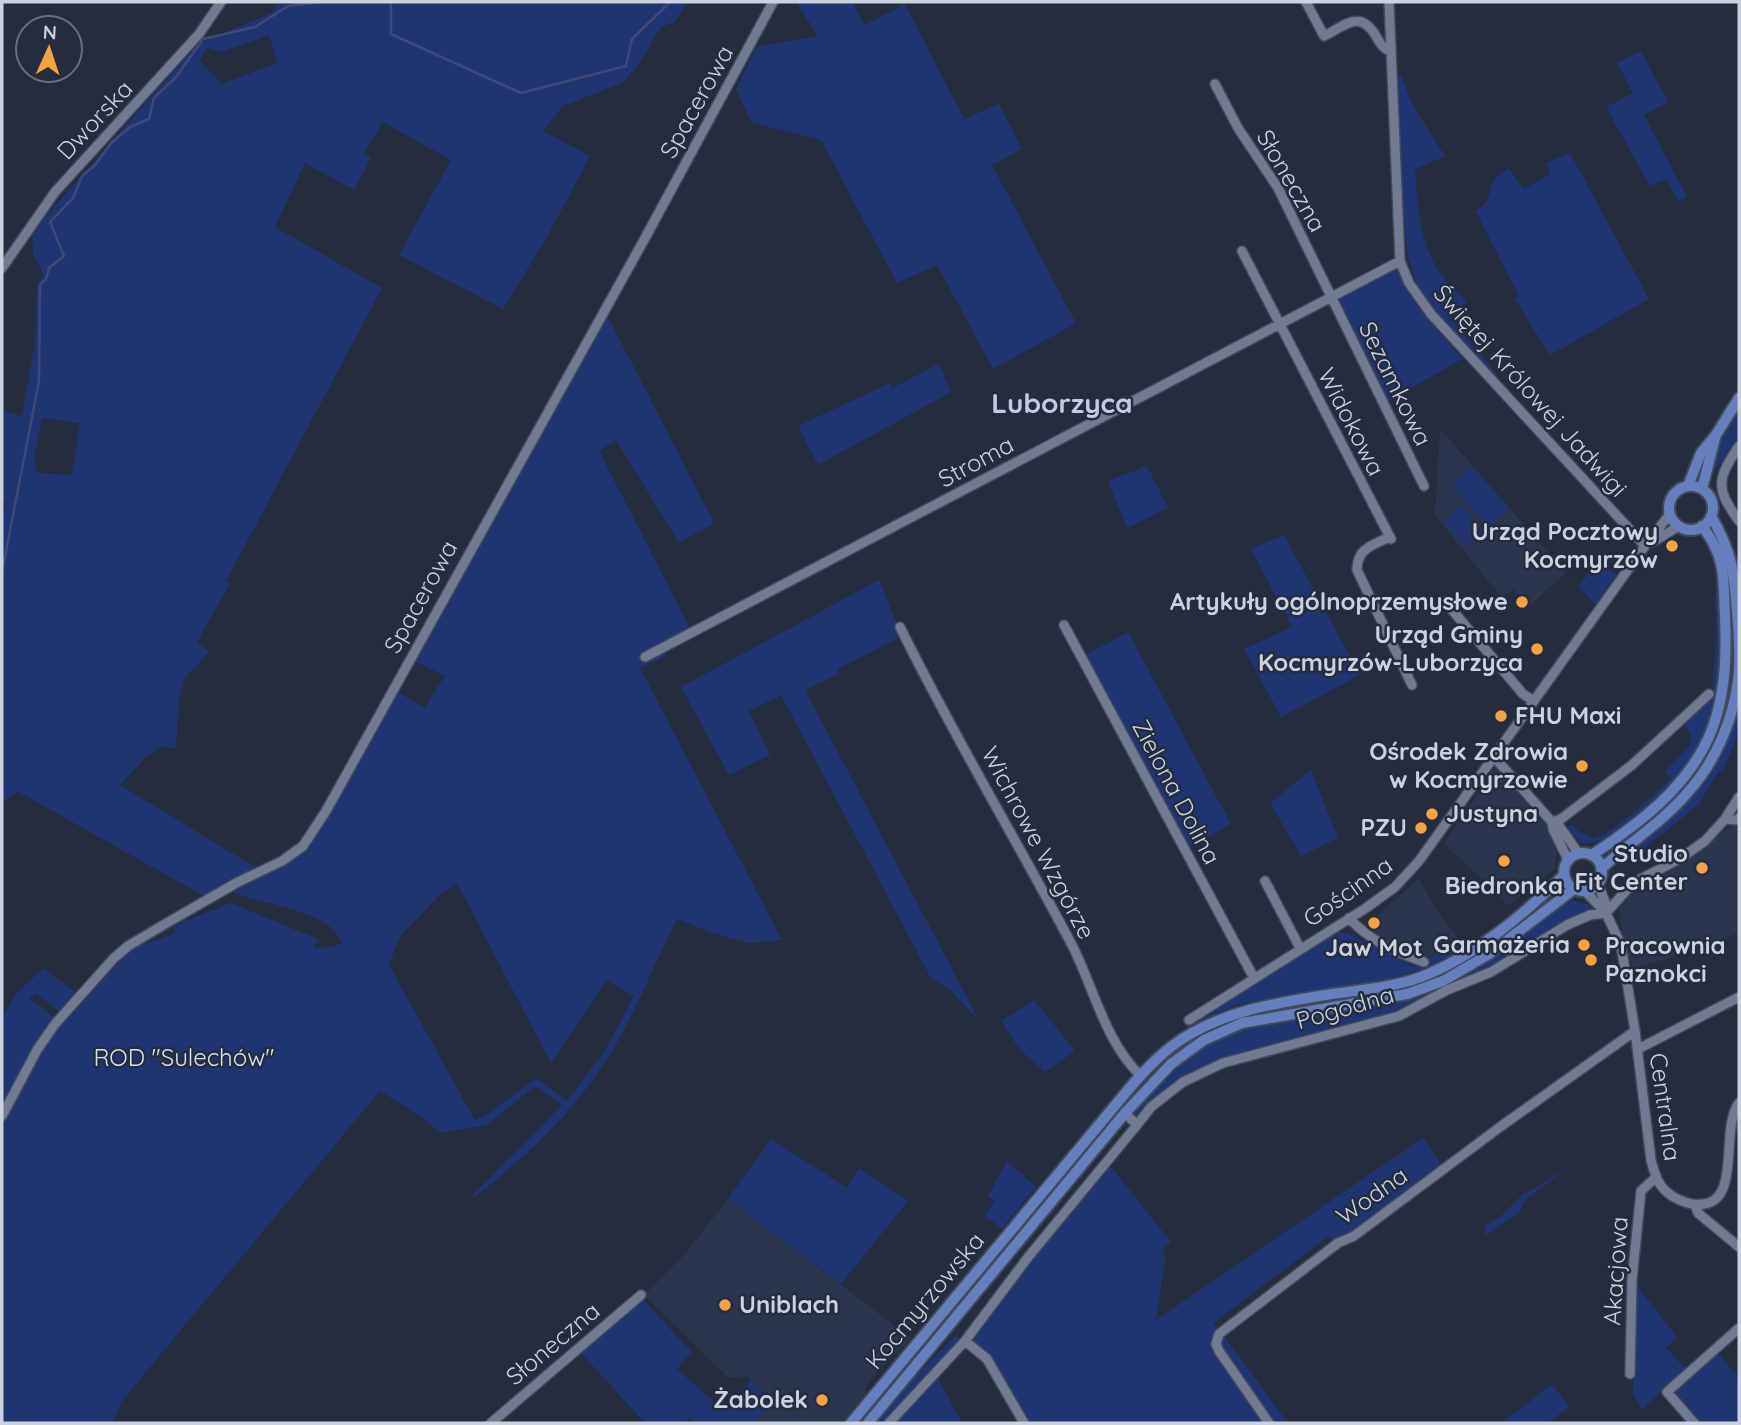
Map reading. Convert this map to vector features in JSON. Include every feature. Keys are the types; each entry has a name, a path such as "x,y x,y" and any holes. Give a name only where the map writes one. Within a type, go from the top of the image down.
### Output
{"main road":[{"path":"1688,486 1701,453 1716,435 1739,398"},
{"path":"1702,489 1716,435"},
{"path":"1601,869 1672,810 1690,790 1706,769 1720,743 1728,720 1738,681 1734,573 1727,544 1711,516 1712,503 1702,489 1688,486 1678,490 1671,499 1670,514 1679,526 1690,529 1702,526 1711,516"},
{"path":"1585,854 1597,860 1601,869 1598,884 1579,890 1566,882 1564,875 1568,860 1585,854 1635,824 1661,803 1684,780 1700,755 1717,716 1726,658 1723,571 1720,554 1702,526"},
{"name":"Kocmyrzowska","path":"851,1423 1141,1076 1172,1046 1200,1028 1228,1016 1273,1004 1385,986 1419,978 1445,967 1506,926 1564,875"},
{"name":"Kocmyrzowska","path":"867,1423 1125,1113 1171,1064 1204,1040 1242,1023 1396,996 1443,981 1489,954 1579,890"}],"street":[{"name":"Dworska","path":"2,268 55,192 199,34 221,2"},
{"name":"Spacerowa","path":"2,1116 37,1050 55,1024 114,958 136,940 282,861 303,846 326,811 773,2"},
{"path":"1306,2 1324,36 1353,22 1364,21 1383,48 1391,52"},
{"name":"Świętej Królowej Jadwigi","path":"1389,2 1400,261 1409,283 1431,314 1645,546"},
{"name":"Słoneczna","path":"1215,83 1238,128 1278,188 1331,298"},
{"name":"Widokowa","path":"1242,251 1390,538 1362,552 1357,560 1357,570 1412,685"},
{"name":"Stroma","path":"645,657 1400,261"},
{"name":"Sezamkowa","path":"1331,298 1424,486"},
{"path":"1739,446 1723,472 1720,483 1727,503 1739,522"},
{"name":"Gościnna","path":"1189,1020 1387,894 1412,870 1670,514"},
{"path":"1645,546 1679,526"},
{"path":"1447,604 1523,694 1534,701"},
{"name":"Zielona Dolina","path":"1064,625 1254,978"},
{"name":"Wichrowe Wzgórze","path":"900,627 1075,952 1111,1035 1131,1067 1141,1076"},
{"path":"1552,822 1561,819 1632,765 1709,694"},
{"path":"1494,757 1552,822 1585,854"},
{"path":"1606,913 1633,883 1681,858 1705,841 1725,819 1739,797"},
{"path":"1725,819 1730,821 1739,818"},
{"path":"1552,822 1568,860"},
{"path":"1265,881 1300,948"},
{"name":"Centralna","path":"1598,884 1606,913 1621,946 1636,1031 1655,1178 1667,1192 1695,1205 1698,1213 1739,1247"},
{"name":"Centralna","path":"1579,890 1606,913"},
{"name":"Pogodna","path":"889,1423 965,1341 1029,1256 1151,1107 1183,1083 1223,1063 1399,1016 1447,990 1492,972 1567,925 1590,915 1606,913"},
{"path":"1349,918 1363,933 1384,946 1424,962"},
{"path":"1638,1049 1739,997"},
{"name":"Wodna","path":"1269,1423 1219,1351 1216,1344 1219,1334 1338,1243 1354,1236 1500,1127 1636,1031"},
{"path":"1695,1205 1711,1203 1722,1193 1729,1170 1730,1124 1739,1103"},
{"path":"1125,1113 1137,1125"},
{"name":"Akacjowa","path":"1630,1374 1632,1280 1641,1191 1655,1178"},
{"name":"Słoneczna","path":"491,1423 641,1295"},
{"path":"1694,1423 1667,1392 1739,1328"},
{"path":"965,1341 987,1359 1024,1423"}],"shaded area":[{"path":"1440,429 1566,572 1529,607 1514,589 1502,598 1435,515"},
{"path":"1496,769 1546,823 1558,850 1554,869 1507,906 1491,887 1444,844"},
{"path":"1739,821 1739,933 1688,953 1633,968 1622,932 1619,905 1631,892"},
{"path":"1419,878 1433,905 1462,943 1433,959 1400,947 1365,927"},
{"path":"728,1199 911,1338 873,1376 866,1386 865,1394 842,1423 750,1423 772,1403 747,1376 729,1378 644,1295 684,1255"}],"green space":[{"path":"281,2 289,5 292,2 687,2 675,22 661,27 641,61 624,82 563,106 543,131 590,156 546,239 503,309 399,255 451,160 383,122 364,153 371,158 354,190 305,163 275,227 382,288 226,581 230,583 197,642 209,652 184,679 179,698 176,748 160,747 146,757 120,785 258,869 204,896 17,791 2,804 2,520 6,503 2,499 2,411 22,416 35,343 37,284 43,274 33,253 32,232 198,44 271,13","holes":["269,35 277,63 222,84 199,60 207,48 222,52","42,418 80,423 72,475 37,473 34,458"]},
{"path":"796,2 852,2 865,25 905,4 964,119 999,104 1022,149 992,165 1076,323 993,369 937,265 897,283 821,140 752,123 736,90 756,47 818,36"},
{"path":"1641,51 1668,102 1644,115 1687,197 1678,201 1667,179 1650,186 1606,107 1633,93 1617,63"},
{"path":"1401,74 1411,102 1445,156 1415,169 1421,224 1428,251 1441,274 1467,302 1447,314 1499,377 1493,375 1441,318 1418,288 1408,257 1401,180 1398,76"},
{"path":"1570,153 1649,299 1550,355 1514,298 1519,296 1476,212 1487,202 1494,179 1508,168 1524,189 1550,174 1546,163"},
{"path":"1398,267 1417,306 1462,359 1387,402 1337,300"},
{"name":"ROD \"Sulechów\"","path":"606,313 714,523 679,543 616,440 599,451 693,634 663,650 666,656 640,668 782,940 749,943 715,934 677,919 629,1021 597,1074 550,1131 476,1196 472,1196 562,1105 535,1086 487,1125 440,1133 420,1116 380,1091 121,1402 113,1423 2,1423 2,1127 25,1081 62,1021 132,948 175,934 173,926 231,903 320,940 314,945 315,949 342,944 335,932 310,915 231,891 304,850 395,690 424,708 445,676 414,661","holes":["457,883 551,1063 607,980 634,996 606,1049 567,1101 536,1078 487,1115 475,1120 389,965 400,936 442,893"]},
{"path":"939,364 951,392 818,465 798,426 890,383 892,388"},
{"path":"1739,410 1739,438 1723,463 1709,472 1715,450"},
{"path":"1147,466 1168,508 1127,528 1108,481"},
{"path":"1472,467 1509,508 1488,526 1452,485"},
{"path":"1461,506 1483,531 1465,547 1443,521"},
{"path":"1284,535 1360,675 1281,717 1244,649 1292,627 1251,549"},
{"path":"1595,562 1617,574 1595,604 1579,587"},
{"path":"879,580 902,636 838,669 839,674 805,690 980,1022 951,991 931,978 781,695 749,711 770,755 729,775 681,687"},
{"path":"1715,586 1720,626 1717,679 1713,705 1696,749 1668,786 1649,804 1599,841 1580,842 1567,827 1572,824 1580,833 1587,834 1591,839 1610,830 1671,778 1665,771 1691,745 1690,733 1683,724 1712,692 1716,641"},
{"path":"1128,632 1231,824 1184,850 1084,656"},
{"path":"1739,702 1736,738 1731,753 1699,804 1626,863 1622,858 1684,806 1709,777 1732,728"},
{"path":"1311,770 1338,838 1301,856 1270,803"},
{"path":"1573,901 1588,904 1594,913 1491,970 1398,1014 1288,1043 1181,1081 1140,1117 1132,1111 1188,1059 1227,1035 1278,1020 1389,1004 1441,989 1482,966"},
{"path":"1336,933 1348,933 1416,966 1449,949 1459,940 1466,947 1441,961 1388,979 1242,1004 1191,1026"},
{"path":"43,968 75,992 59,1011 36,994 29,998 54,1017 2,1107 2,1018 15,995"},
{"path":"1034,1000 1075,1051 1045,1072 1020,1050 1001,1021"},
{"path":"1423,1138 1443,1166 1338,1246 1329,1236 1213,1323 1221,1332 1210,1340 1265,1423 1028,1423 991,1359 974,1342 974,1337 995,1312 1030,1258 1108,1163 1171,1242 1163,1247 1165,1259 1156,1320"},
{"path":"771,1139 847,1188 859,1168 908,1201 841,1284 728,1199"},
{"path":"1577,1160 1529,1197 1523,1203 1521,1211 1485,1236 1486,1225 1501,1216 1524,1193"},
{"path":"1007,1161 1036,1187 1002,1228 984,1216 995,1201 988,1196"},
{"path":"1637,1286 1677,1337 1666,1348 1685,1368 1642,1410 1633,1394"},
{"path":"641,1298 692,1352 677,1369 723,1410 751,1381 772,1404 750,1423 695,1423 690,1418 683,1423 645,1423 579,1351"},
{"path":"956,1335 960,1343 884,1423 876,1423 912,1380"},
{"path":"1223,1335 1288,1423 1271,1423 1220,1346"},
{"path":"1717,1352 1739,1378 1739,1423 1699,1423 1672,1391"},
{"path":"938,1378 962,1423 893,1423"},
{"path":"1552,1384 1569,1407 1547,1423 1502,1423"}],"waterway":[{"path":"2,572 39,381 40,285 46,279 49,268 64,256 50,222 73,198 82,176 95,165 111,143 130,127 149,119 154,98 176,77 203,39 255,27 288,6 321,2"},
{"path":"391,2 391,34 521,93 626,66 632,39 670,2"}],"place":[{"name":"Urząd Pocztowy Kocmyrzów","path":"1672,546"},
{"name":"Artykuły ogólnoprzemysłowe","path":"1522,602"},
{"name":"Urząd Gminy Kocmyrzów-Luborzyca","path":"1537,649"},
{"name":"FHU Maxi","path":"1501,716"},
{"name":"Ośrodek Zdrowia w Kocmyrzowie","path":"1582,766"},
{"name":"Justyna","path":"1432,814"},
{"name":"PZU","path":"1421,828"},
{"name":"Biedronka","path":"1504,861"},
{"name":"Studio Fit Center","path":"1702,868"},
{"name":"Jaw Mot","path":"1374,923"},
{"name":"Garmażeria","path":"1584,945"},
{"name":"Pracownia Paznokci","path":"1591,960"},
{"name":"Uniblach","path":"725,1305"},
{"name":"Żabolek","path":"822,1400"}],"district":[{"name":"Luborzyca","path":"1062,403"}]}
